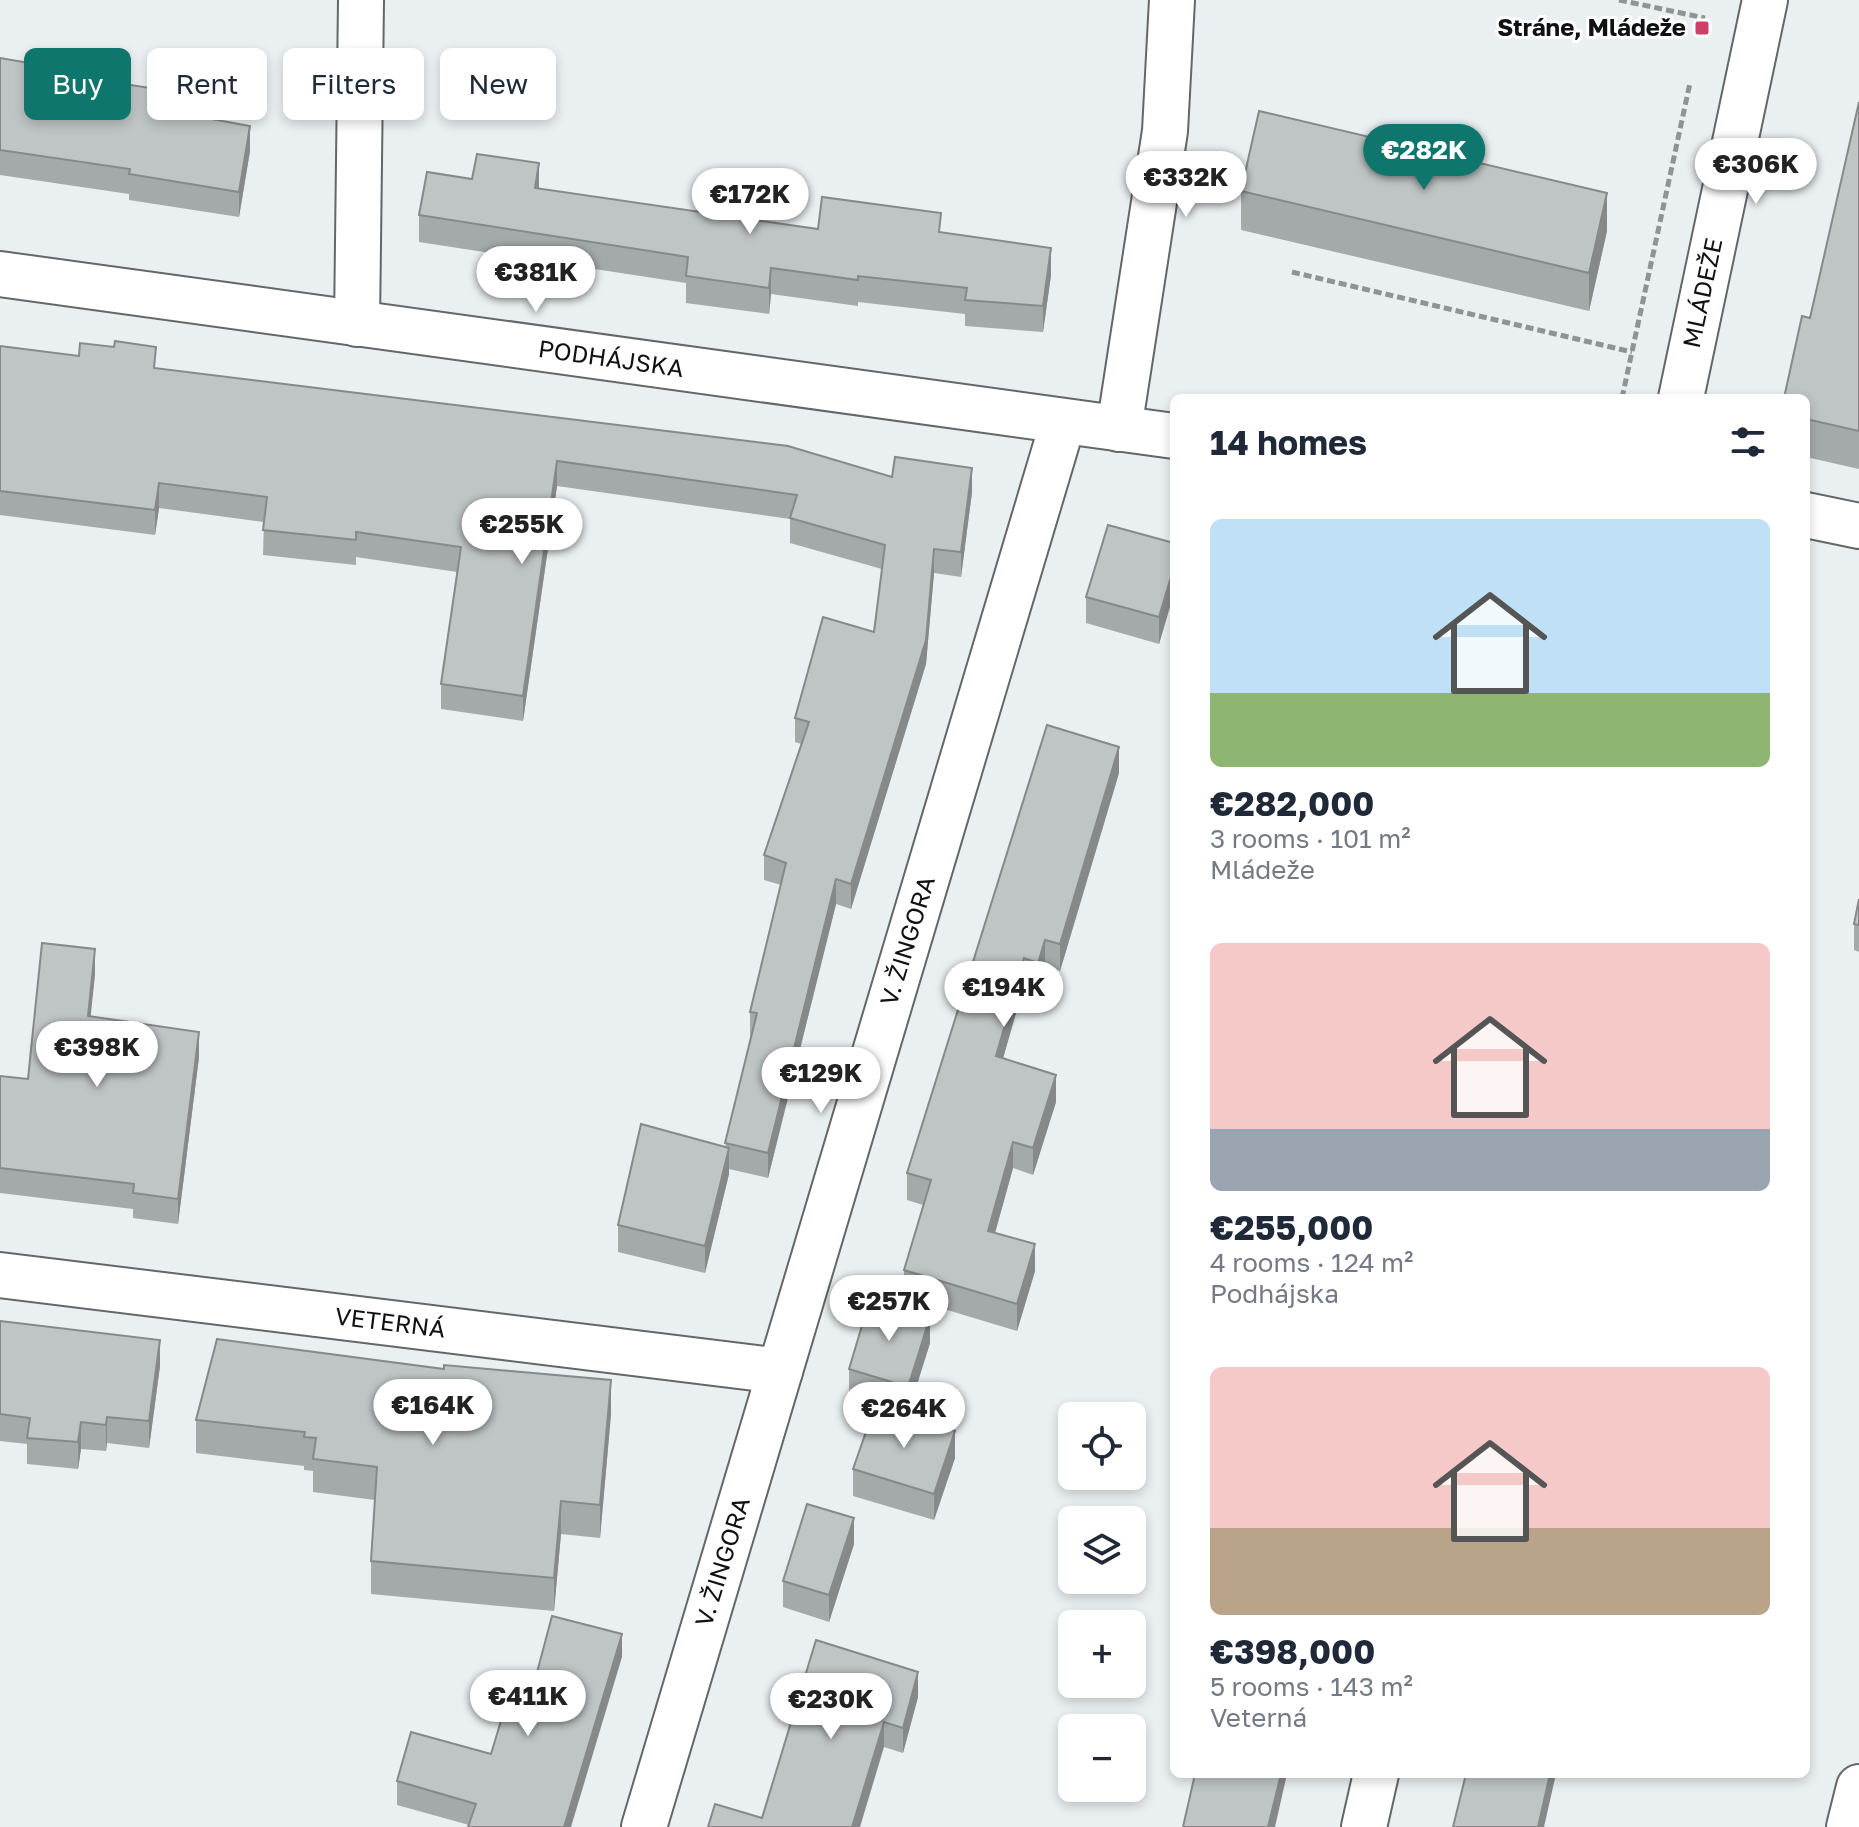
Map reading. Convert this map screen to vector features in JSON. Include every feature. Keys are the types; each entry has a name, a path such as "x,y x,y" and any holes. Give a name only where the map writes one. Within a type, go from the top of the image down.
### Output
{"street":[{"path":"357,324 361,0"},
{"path":"1119,429 1165,131 1172,0"},
{"name":"MLÁDEŽE","path":"1682,394 1765,0"},
{"name":"PODHÁJSKA","path":"0,274 1170,435"},
{"name":"V. ŽINGORA","path":"644,1827 1063,422"},
{"path":"1810,516 1859,526"},
{"name":"VETERNÁ","path":"0,1275 780,1371"},
{"path":"1364,1827 1375,1778"},
{"path":"1849,1827 1859,1787"}],"path":[{"path":"1619,0 1705,18"},
{"path":"1702,28 1707,9"},
{"path":"1623,394 1692,74"},
{"path":"1292,272 1632,352"}],"building":[{"path":"0,58 24,62 24,120 131,120 131,85 147,88 147,120 217,120 250,126 239,192 129,174 130,169 0,150"},
{"path":"1859,102 1859,431 1810,420 1810,394 1785,394 1802,316 1810,318"},
{"path":"1259,111 1607,193 1589,273 1241,191"},
{"path":"477,154 539,163 535,188 818,229 822,197 941,213 939,232 1051,248 1043,306 965,300 967,288 858,276 858,280 771,268 769,288 686,276 688,257 419,215 427,172 472,179"},
{"path":"115,341 156,347 154,368 788,446 892,477 895,457 972,468 961,552 934,549 926,640 851,884 836,879 768,1153 725,1143 757,1013 750,1012 786,863 764,855 809,722 795,718 823,617 874,632 885,545 790,518 797,495 557,461 523,696 441,684 461,547 356,532 356,540 263,530 267,497 159,483 155,510 0,491 0,346 79,356 80,343 114,347"},
{"path":"1108,525 1170,542 1170,580 1159,617 1086,597"},
{"path":"1047,725 1119,747 1060,944 1045,940 1038,963 1024,958 996,1056 1056,1075 1033,1148 1013,1142 988,1231 1035,1244 1017,1304 904,1270 931,1180 907,1173"},
{"path":"1859,899 1859,925 1854,924"},
{"path":"42,943 95,949 88,1016 199,1032 178,1199 133,1193 134,1184 0,1168 0,1076 28,1079"},
{"path":"641,1124 729,1148 705,1246 618,1225"},
{"path":"870,1299 930,1317 908,1387 849,1369"},
{"path":"0,1321 160,1340 149,1421 107,1417 106,1425 81,1422 78,1442 27,1438 30,1418 0,1414"},
{"path":"217,1339 444,1369 444,1365 611,1380 600,1505 561,1501 554,1578 371,1561 377,1467 313,1459 316,1438 304,1437 305,1432 196,1420"},
{"path":"875,1406 955,1431 934,1494 853,1469"},
{"path":"807,1504 854,1518 829,1595 783,1581"},
{"path":"552,1616 622,1634 564,1827 468,1827 476,1804 397,1781 411,1732 491,1754 515,1674 535,1680"},
{"path":"816,1640 918,1672 903,1728 884,1722 852,1827 708,1827 715,1804 762,1818"},
{"path":"1194,1778 1280,1778 1268,1827 1183,1827"},
{"path":"1465,1778 1549,1778 1538,1827 1453,1827"}],"place":[{"name":"Stráne, Mládeže","path":"1702,28"}]}
